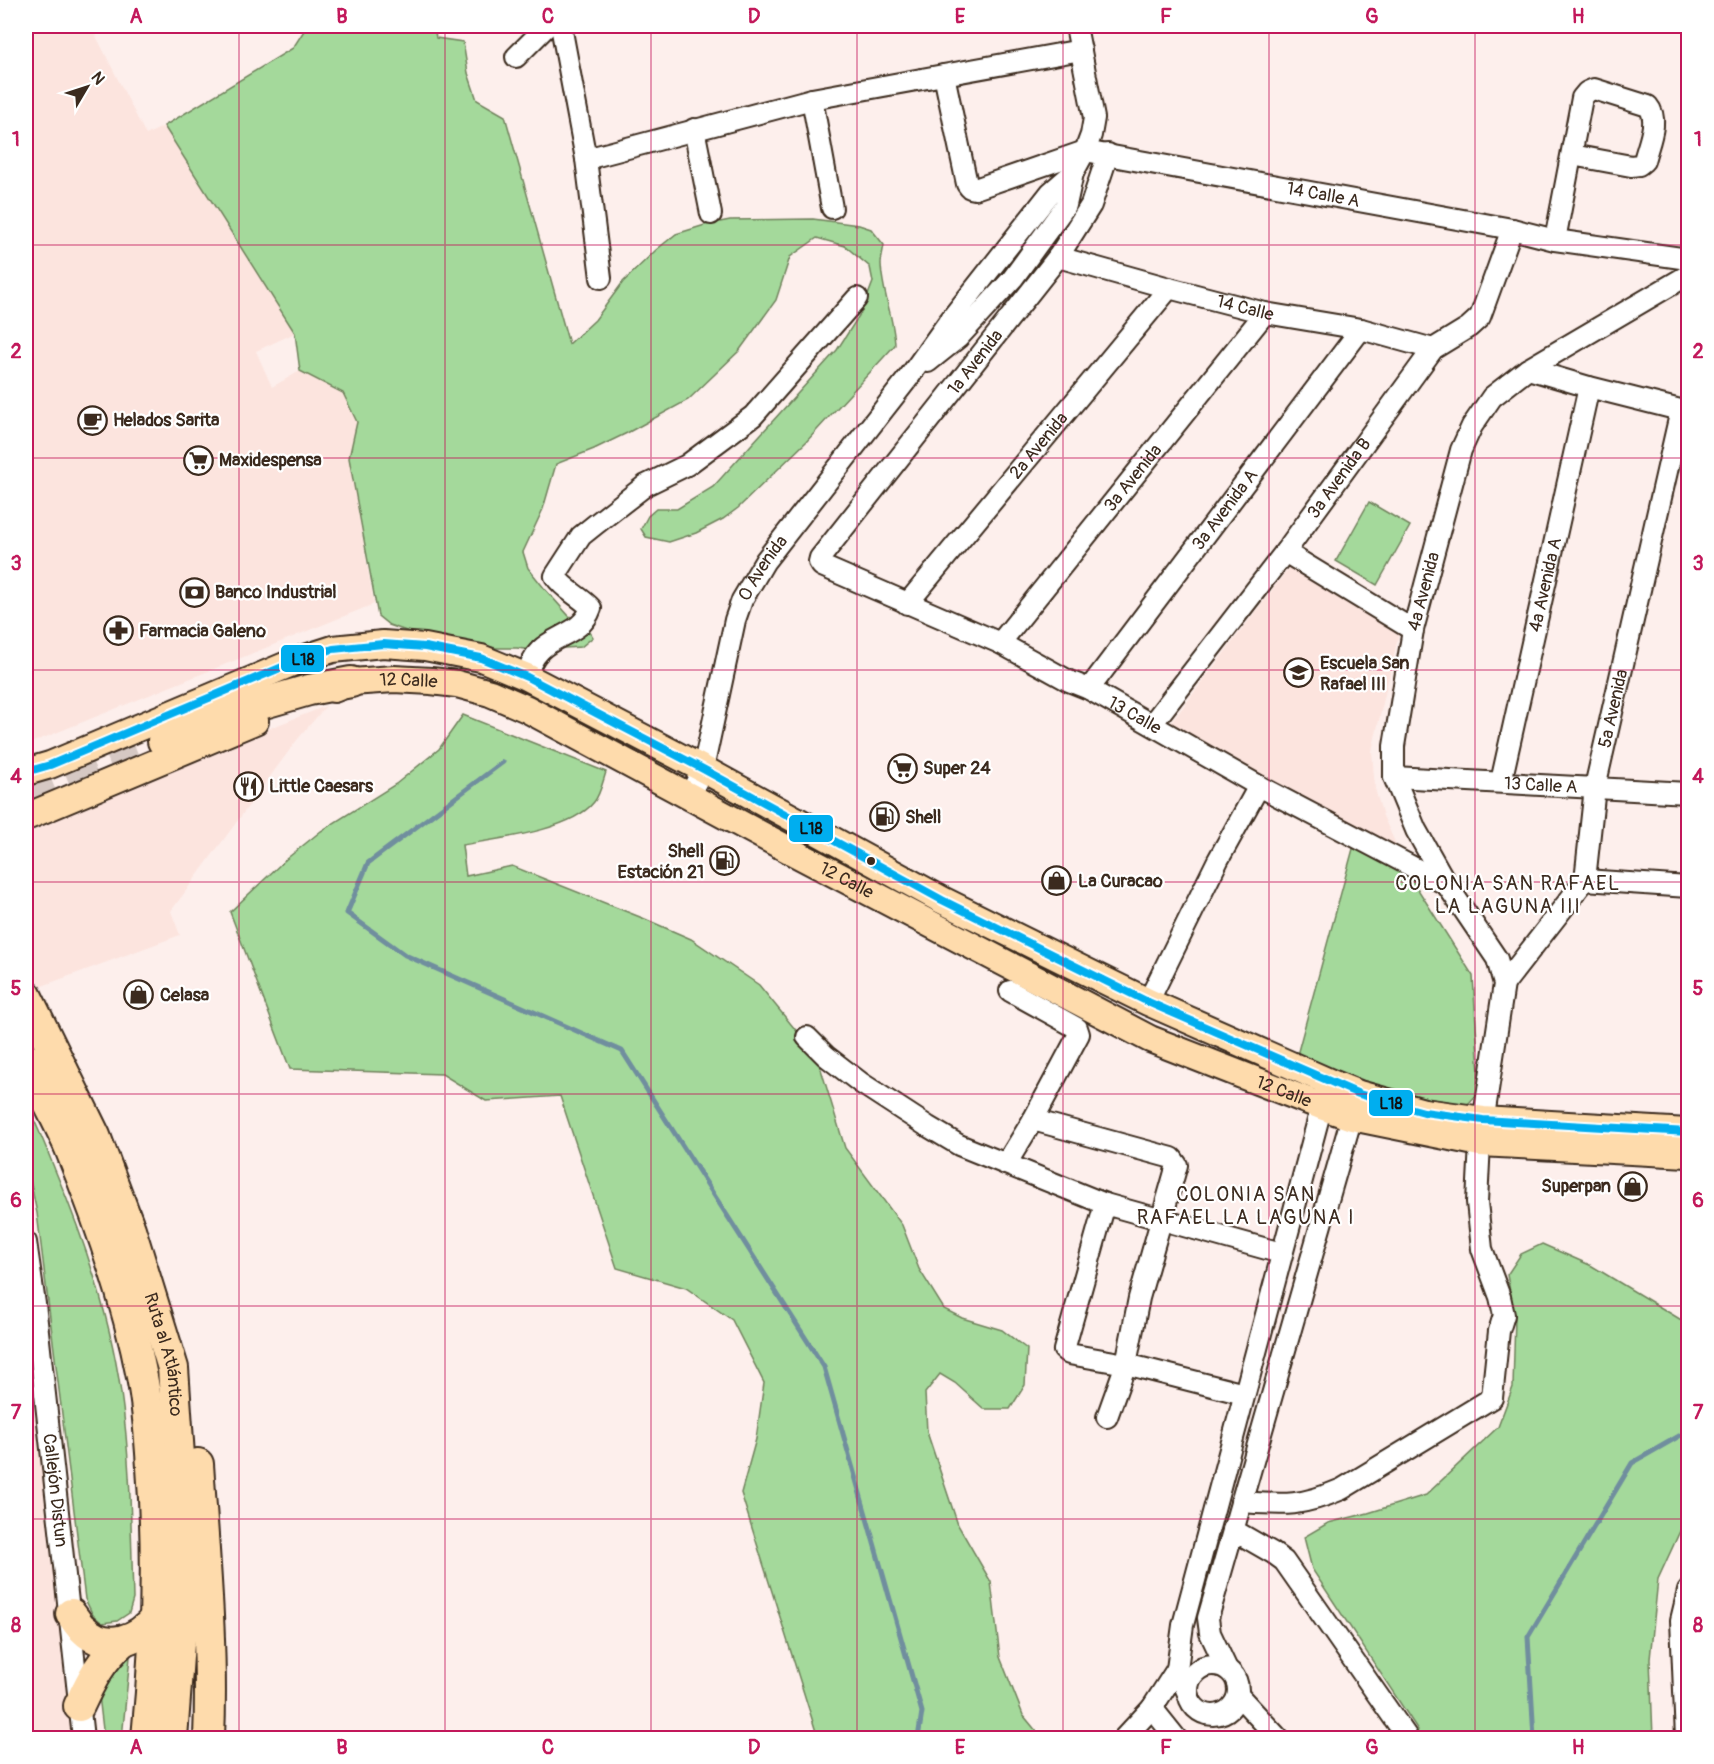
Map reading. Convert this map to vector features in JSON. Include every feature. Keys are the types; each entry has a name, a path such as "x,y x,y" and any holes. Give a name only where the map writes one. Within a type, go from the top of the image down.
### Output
{"highway":[{"path":"163,741 264,703 309,690 351,682"},
{"name":"Ruta al Atlántico","path":"26,995 95,1136 130,1229 173,1368 179,1456 181,1616 172,1738"},
{"name":"Ruta al Atlántico","path":"26,1059 69,1146 102,1235 120,1289 143,1378 149,1424 156,1521 156,1617 147,1738"},
{"path":"173,1368 188,1408 197,1455 209,1628 211,1696 209,1738"},
{"path":"71,1614 84,1630 96,1638 123,1641"},
{"path":"80,1706 98,1667 109,1653 123,1641 147,1628 156,1617"},
{"path":"190,1738 196,1671 209,1628"},
{"path":"135,1738 137,1723 153,1678"}],"main road":[{"name":"12 Calle","path":"26,772 50,765 299,660 333,649 358,645 396,644 481,658 527,677 703,769 942,900 1149,1002 1325,1094"},
{"path":"358,645 366,660 374,664 428,670 447,677 457,684"},
{"name":"12 Calle","path":"26,817 351,682 394,679 457,684 490,693 527,709 1150,1039 1356,1105 1482,1132 1689,1154"},
{"name":"12 Calle","path":"1482,1132 1689,1132"}],"street":[{"path":"516,57 547,26"},
{"path":"561,26 586,159 601,278"},
{"path":"944,75 967,184 970,188 975,189 1085,151 1094,118 1077,26"},
{"path":"586,159 812,99 1081,50"},
{"path":"1555,240 1582,98 1594,89 1648,106 1653,111 1655,119 1647,150 1644,160 1639,165 1631,166 1572,155"},
{"path":"812,99 831,208"},
{"path":"694,129 711,214"},
{"name":"14 Calle A","path":"1085,151 1512,229 1555,240 1689,259"},
{"name":"0 Avenida","path":"689,796 703,769 735,620 742,600 765,561 909,377 958,338 1013,278 1066,205 1073,173 1085,151"},
{"name":"1a Avenida","path":"820,558 1058,257 1091,205 1108,154"},
{"name":"3a Avenida B","path":"1152,724 1285,552 1433,349 1469,327 1480,316 1512,229"},
{"name":"14 Calle","path":"1058,257 1265,312 1361,329 1433,349"},
{"name":"4a Avenida","path":"1241,1502 1290,1505 1318,1499 1342,1489 1492,1398 1499,1331 1504,1315 1500,1297 1482,1249 1477,1202 1482,1132 1503,984 1497,959 1447,885 1416,830 1394,777 1394,746 1413,630 1461,450 1472,426 1492,397 1528,369 1689,275"},
{"name":"2a Avenida","path":"908,604 1169,288"},
{"path":"527,677 529,666 536,652 581,625 589,616 591,608 584,600 559,583 555,576 581,536 646,484 687,465 753,416 857,298"},
{"name":"3a Avenida","path":"1000,643 1265,312"},
{"name":"3a Avenida A","path":"1089,689 1361,329"},
{"path":"1528,369 1588,387 1685,411"},
{"name":"4a Avenida A","path":"1501,782 1588,387"},
{"name":"5a Avenida","path":"1585,880 1595,788 1685,411"},
{"path":"1285,552 1413,630"},
{"name":"13 Calle","path":"820,558 819,562 822,566 1000,643 1069,681 1089,689 1259,786 1447,885"},
{"name":"13 Calle A","path":"1394,777 1595,788 1687,787"},
{"path":"1149,1002 1218,860 1259,786"},
{"path":"1503,984 1585,880 1689,887"},
{"path":"1006,1164 1033,1120 1079,1034 1079,1031 1010,991"},
{"path":"807,1037 826,1056 861,1083 959,1145 1105,1204 1281,1253"},
{"path":"1124,1738 1152,1708 1176,1669 1183,1625 1325,1094"},
{"path":"1176,1669 1196,1709 1210,1715 1218,1715 1231,1709 1238,1695 1236,1680 1227,1669 1210,1633 1208,1618 1356,1105"},
{"path":"1033,1120 1172,1158 1177,1165 1139,1298 1126,1364 1107,1417"},
{"path":"1105,1204 1064,1350 1069,1354 1126,1364 1244,1394"},
{"name":"Callejón Distun","path":"26,1242 71,1614 83,1738"},
{"path":"1233,1530 1284,1561 1407,1737"},
{"path":"1686,1738 1686,1659 1681,1620 1689,1591"},
{"path":"1189,1696 1189,1683 1201,1668 1214,1665 1227,1669"},
{"path":"1238,1695 1278,1738"},
{"path":"1152,1708 1176,1738"}],"shaded area":[{"path":"26,26 91,26 146,135 164,126 295,333 256,351 272,387 300,371 343,393 357,422 349,458 374,604 26,745"},
{"name":"Escuela San Rafael III","path":"1292,564 1400,629 1372,751 1375,789 1383,816 1400,853 1164,732"},
{"path":"326,706 297,740 171,911 180,935 34,989 26,970 26,825"},
{"path":"26,1315 75,1738 26,1738"}],"green space":[{"path":"307,26 434,26 436,38 463,42 468,73 477,100 505,116 569,344 595,320 623,282 676,234 730,220 813,219 859,225 871,229 884,245 881,262 882,274 895,345 806,442 738,508 723,519 696,533 669,542 646,537 641,529 648,516 656,509 677,509 713,487 837,350 862,311 873,282 870,267 845,246 817,238 790,257 776,300 739,351 688,400 594,449 556,464 543,509 523,552 528,568 544,588 569,616 584,622 593,637 581,647 531,650 496,648 465,641 418,635 389,625 378,616 349,458 357,422 343,393 300,371 295,333 164,126 293,48"},
{"path":"1369,502 1410,526 1377,585 1336,561"},
{"path":"463,715 606,772 600,792 594,802 569,820 532,832 462,845 466,876 512,866 691,939 759,985 817,1056 845,1148 902,1225 919,1269 944,1309 962,1318 1002,1330 1027,1349 1025,1385 1010,1409 984,1409 955,1383 940,1374 925,1393 927,1432 958,1525 991,1582 1000,1657 1023,1715 1042,1738 818,1738 741,1493 756,1439 764,1383 732,1320 686,1288 617,1268 560,1096 486,1101 442,1074 290,1069 230,912 285,860 321,831 396,784 439,749"},
{"path":"1354,845 1407,872 1473,976 1480,1091 1469,1103 1461,1107 1378,1091 1297,1055"},
{"path":"26,1103 86,1251 103,1307 116,1364 129,1470 133,1599 129,1613 117,1621 102,1623 93,1615 85,1599 37,1213 26,1160"},
{"path":"1542,1244 1592,1266 1688,1324 1688,1523 1681,1529 1658,1579 1650,1659 1653,1738 1414,1738 1418,1730 1312,1569 1304,1537 1328,1523 1426,1495 1498,1427 1513,1387 1515,1318 1507,1275 1521,1254"},
{"path":"130,1657 122,1738 104,1738 97,1678"}],"waterway":[{"path":"503,762 368,863 347,913 405,955 622,1051 824,1367 922,1712 918,1738"},
{"path":"1534,1738 1528,1637 1632,1463 1688,1431"}],"tunnel":[{"path":"26,797 163,741"}],"transit line":[{"name":"L18","path":"26,772 50,765 299,660 333,649 383,644 425,647 481,658 527,677 703,769 942,900 1148,1002 1359,1094 1424,1112 1483,1120 1688,1132"}],"place":[{"name":"Helados Sarita","path":"92,420"},
{"name":"Maxidespensa","path":"198,460"},
{"name":"Banco Industrial","path":"194,592"},
{"name":"Farmacia Galeno","path":"118,631"},
{"name":"Escuela San Rafael III","path":"1299,673"},
{"name":"Super 24","path":"902,768"},
{"name":"Little Caesars","path":"248,786"},
{"name":"Shell","path":"884,817"},
{"name":"Shell Estación 21","path":"725,861"},
{"name":"La Curacao","path":"1057,881"},
{"name":"Celasa","path":"139,995"},
{"name":"Superpan","path":"1632,1186"}],"district":[{"name":"COLONIA SAN RAFAEL LA LAGUNA III","path":"1508,894"},
{"name":"COLONIA SAN RAFAEL LA LAGUNA I","path":"1246,1206"}]}
